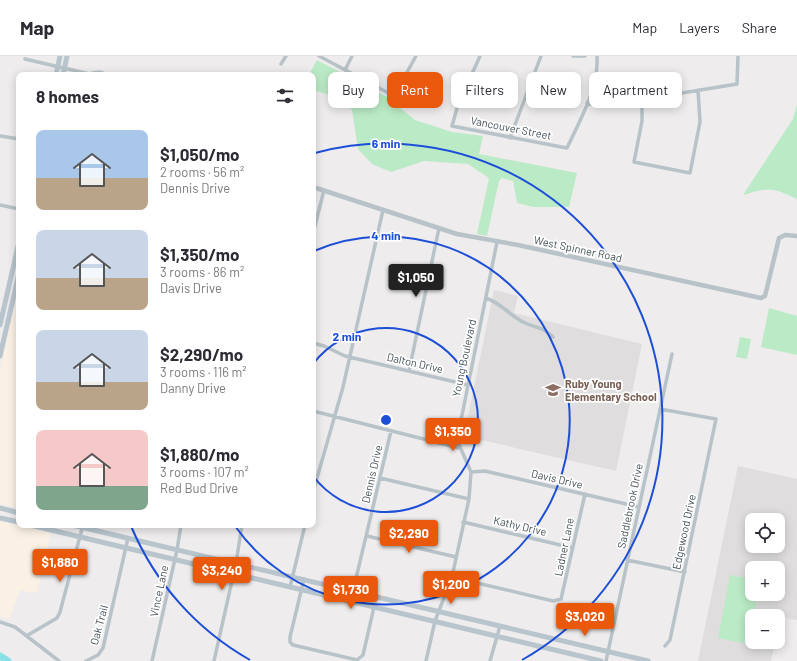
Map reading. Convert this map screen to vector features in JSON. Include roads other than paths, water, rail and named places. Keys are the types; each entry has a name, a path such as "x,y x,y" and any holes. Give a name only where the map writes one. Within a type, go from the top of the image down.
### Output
{"main road":[{"path":"56,72 60,56"},
{"path":"63,72 67,56"},
{"path":"0,325 16,256"},
{"path":"0,356 16,288"},
{"path":"0,508 16,512"},
{"path":"0,518 16,521"},
{"path":"42,528 601,661"},
{"path":"90,528 177,550 648,661"}],"street":[{"path":"281,64 286,56"},
{"path":"319,56 394,96 416,56"},
{"path":"345,70 352,56"},
{"name":"Vancouver Street","path":"480,56 458,104 452,126 567,148 587,103"},
{"path":"510,138 541,56"},
{"path":"573,56 585,56"},
{"path":"587,103 598,67 597,56"},
{"path":"682,93 737,84 738,56"},
{"path":"25,59 83,72"},
{"path":"642,108 634,162 690,174 700,122 698,90"},
{"path":"0,136 16,139"},
{"name":"West Spinner Road","path":"316,188 457,234 518,245 761,298 765,296 779,238 785,235 797,236"},
{"path":"316,222 324,190"},
{"path":"0,205 16,208"},
{"path":"316,481 349,357 383,210"},
{"path":"409,371 439,228"},
{"name":"Young Boulevard","path":"471,472 459,448 458,435 497,242"},
{"path":"11,278 16,279"},
{"path":"486,298 496,302 524,322 545,329 553,337"},
{"name":"Dalton Drive","path":"316,344 349,357 468,385"},
{"name":"Saddlebrook Drive","path":"606,661 672,354"},
{"name":"Edgewood Drive","path":"660,408 716,419 670,640 664,646"},
{"path":"316,412 459,448"},
{"name":"Dennis Drive","path":"353,591 391,431"},
{"name":"Davis Drive","path":"471,472 485,471 639,507"},
{"path":"426,661 435,621 452,577 469,499 471,472"},
{"path":"380,478 469,499"},
{"name":"Ladner Lane","path":"452,577 557,601 563,597 585,494"},
{"name":"Kathy Drive","path":"463,522 573,548"},
{"path":"28,635 57,618 60,612 82,528"},
{"name":"Vince Lane","path":"152,661 175,560 181,528"},
{"path":"214,661 234,574 242,528"},
{"path":"290,587 304,528"},
{"path":"367,536 456,557"},
{"name":"Oak Trail","path":"86,661 98,655 103,648 128,538"},
{"path":"627,560 685,572"},
{"path":"304,579 290,642 293,645 352,660 358,660 363,655 374,607"},
{"path":"0,622 15,627 28,635 59,661"},
{"path":"490,661 500,626"}],"waterway":[{"path":"0,656 8,661"}],"place":[{"name":"Ruby Young Elementary School","path":"553,390"}]}
